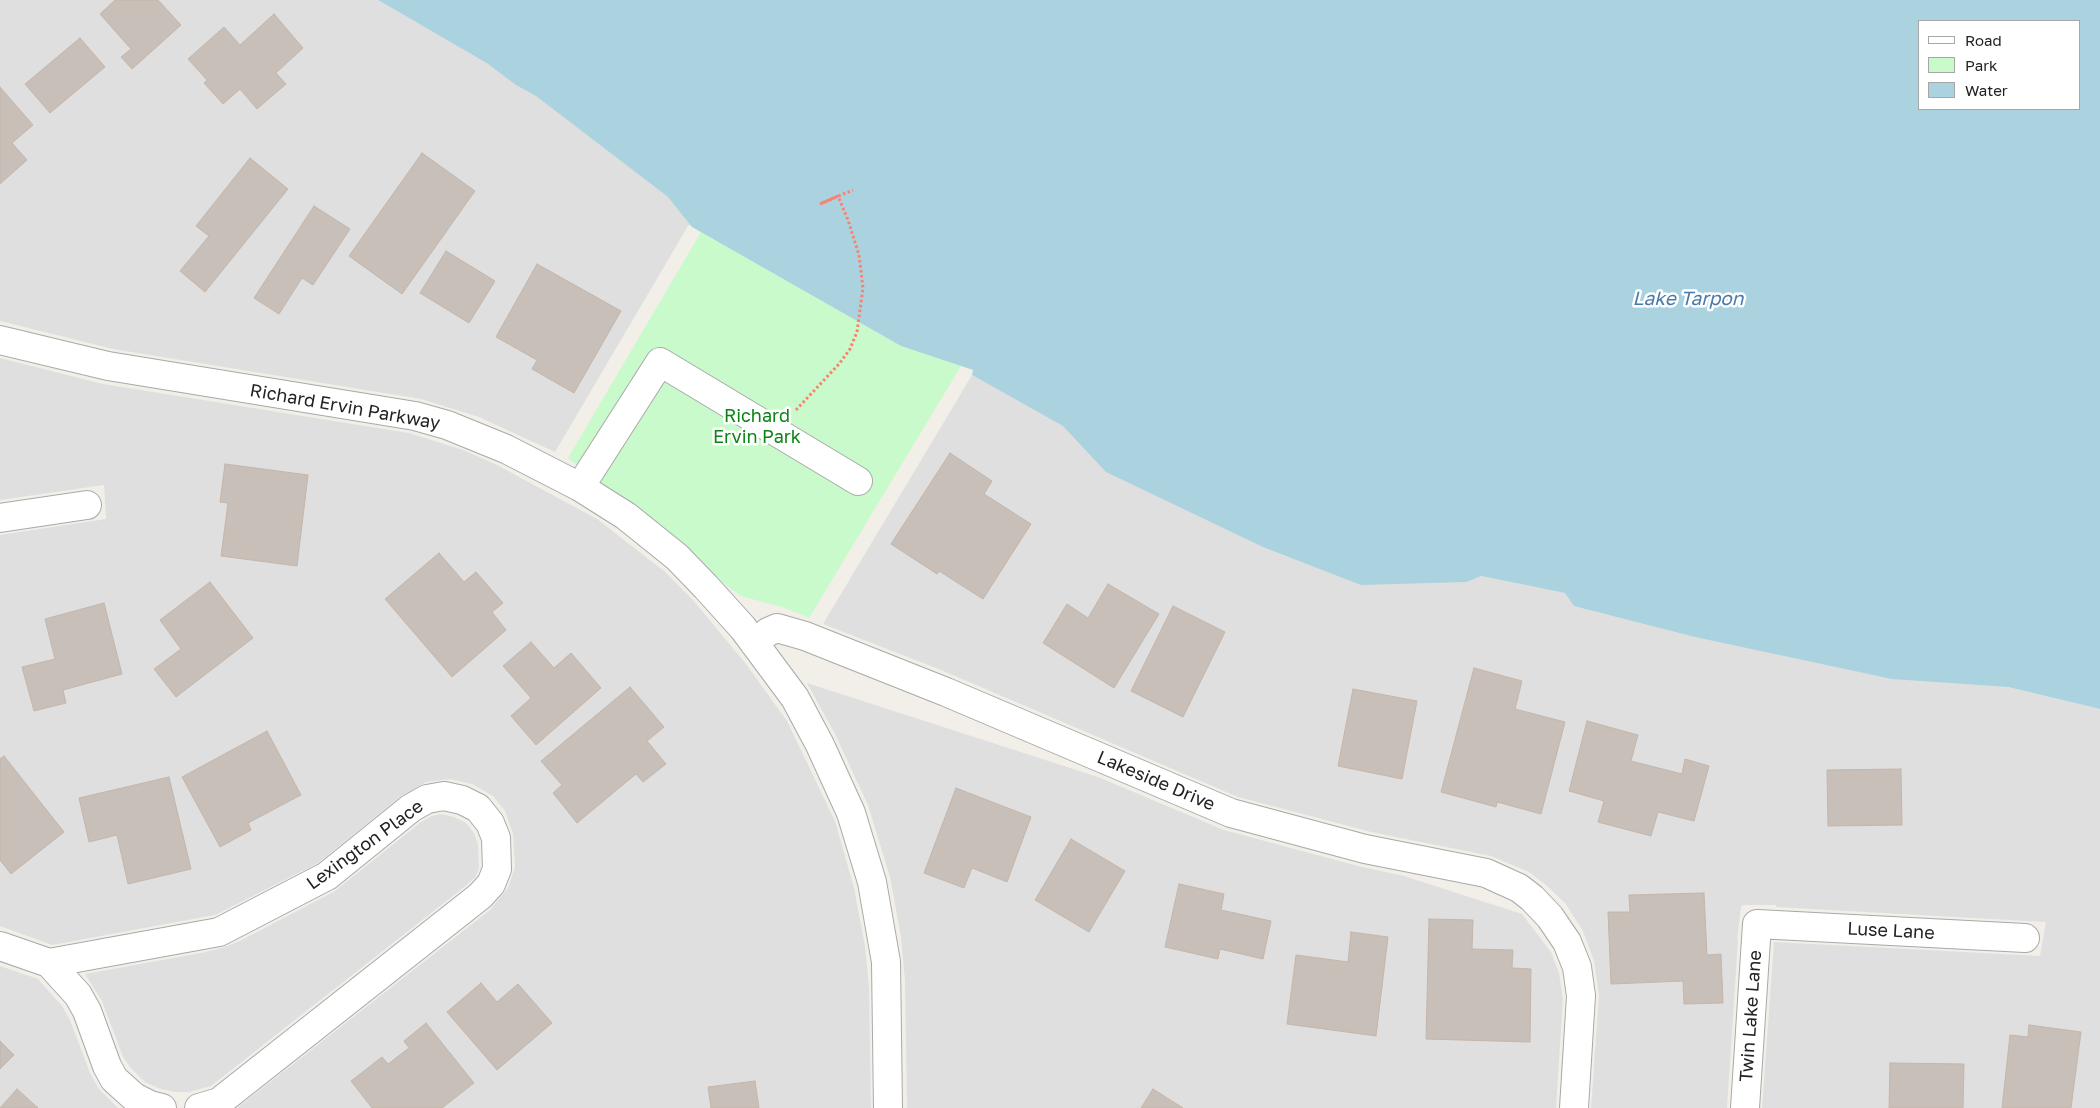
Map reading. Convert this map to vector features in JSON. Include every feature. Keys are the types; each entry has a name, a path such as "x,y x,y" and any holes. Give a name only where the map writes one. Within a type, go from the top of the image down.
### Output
{"street":[{"name":"Richard Ervin Parkway","path":"0,340 108,366 415,416 472,433 580,487 626,516 677,557 706,587 754,643 795,698 820,745 851,814 868,864 880,918 886,962 888,1108"},
{"path":"580,487 660,362 858,481"},
{"path":"0,518 87,505"},
{"name":"Lakeside Drive","path":"754,643 768,632 777,628 805,636 946,692 1231,813 1365,849 1491,875 1519,888 1532,898 1558,928 1572,954 1580,979 1581,996 1574,1108"},
{"name":"Lexington Place","path":"49,963 219,932 327,876 411,808 427,799 444,796 462,800 478,808 490,823 496,838 497,869 492,884 480,896 219,1102 200,1108"},
{"name":"Luse Lane","path":"1757,924 2026,938"},
{"name":"Twin Lake Lane","path":"1745,1108 1757,924"},
{"name":"Lexington Place","path":"0,946 49,963 78,995 87,1011 107,1066 114,1079 134,1097 150,1105 162,1108"}],"path":[{"path":"775,431 839,364 850,349 857,332 863,288 859,255 848,220 845,212 841,204 838,196 820,204 828,201 837,197 845,194 853,190"}],"shaded area":[{"path":"0,0 378,0 517,81 701,222 688,226 555,452 479,417 421,399 113,349 0,321"},
{"path":"0,358 103,384 409,433 463,450 497,465 597,519 664,571 692,599 746,664 787,721 835,821 854,888 865,946 869,987 871,1108 237,1108 490,910 508,888 515,867 513,834 505,811 493,796 472,784 450,779 426,782 401,796 318,863 215,915 52,945 0,926 0,535 106,519 104,485 0,500"},
{"path":"972,375 1137,466 1460,572 1844,648 2100,709 2100,1108 1762,1108 1774,942 2040,956 2046,922 1776,907 1776,905 1743,905 1741,907 1737,940 1727,1108 1591,1108 1599,995 1594,961 1583,931 1565,903 1529,872 1491,856 1371,832 1238,797 941,670 823,624"},
{"path":"807,683 1098,777 1224,830 1358,866 1404,876 1522,914 1551,952 1559,973 1563,999 1556,1108 907,1108 905,981 901,937 890,877 868,805 836,736"},
{"path":"441,814 454,817 466,823 474,833 478,844 479,868 476,876 468,884 211,1086 189,1092 175,1092 158,1088 145,1082 130,1067 123,1057 102,1001 85,974 201,953 240,941 335,891 421,822"},
{"path":"0,966 38,979 62,1006 70,1020 90,1073 99,1089 118,1108 0,1108"}],"green space":[{"name":"Richard Ervin Park","path":"701,232 901,346 961,366 809,618 785,608 741,596 718,579 686,549 568,458"}],"water":[{"name":"Lake Tarpon","path":"378,0 2100,0 2100,709 2008,687 1892,679 1695,637 1574,606 1565,593 1481,576 1466,582 1361,585 1263,547 1106,472 1063,426 972,375 973,370 901,346 692,227 668,197 536,96 516,85 488,64"}],"building":[{"path":"115,0 158,0 181,25 132,69 121,57 131,49 100,14"},
{"path":"274,14 303,48 276,73 286,84 257,109 240,89 223,104 204,83 207,80 188,59 224,27 240,45"},
{"path":"80,38 105,67 50,113 25,84"},
{"path":"0,87 33,125 12,143 27,160 0,184"},
{"path":"422,153 475,191 402,294 349,256"},
{"path":"250,158 288,189 205,292 180,271 209,236 196,226"},
{"path":"314,206 350,229 313,285 302,278 279,314 254,298"},
{"path":"446,251 495,281 469,323 420,293"},
{"path":"537,264 621,311 574,393 532,369 537,360 496,337"},
{"path":"950,453 992,481 984,494 1031,524 983,599 939,571 937,574 891,544"},
{"path":"225,464 308,475 297,566 221,556 228,503 220,502"},
{"path":"439,553 464,582 476,572 503,603 492,612 506,630 452,677 385,599"},
{"path":"210,582 253,638 176,697 154,669 181,649 160,620"},
{"path":"1108,584 1159,614 1114,688 1043,643 1067,604 1088,618"},
{"path":"104,603 122,674 63,690 66,703 34,711 22,667 55,659 45,619"},
{"path":"1173,606 1225,632 1183,717 1131,691"},
{"path":"531,642 554,668 571,653 601,688 536,745 511,716 531,698 503,666"},
{"path":"1474,668 1522,681 1515,709 1565,722 1541,814 1497,802 1496,807 1441,792"},
{"path":"630,687 664,727 647,741 666,764 643,782 636,774 577,823 553,793 562,785 541,761"},
{"path":"1353,689 1417,701 1402,779 1338,766"},
{"path":"1587,721 1638,735 1631,761 1682,774 1685,759 1709,766 1694,821 1658,812 1651,836 1598,822 1604,801 1569,791"},
{"path":"267,731 301,795 248,823 251,830 220,847 182,777"},
{"path":"4,756 64,832 11,874 0,860 0,759"},
{"path":"1901,769 1902,825 1828,826 1827,770"},
{"path":"169,777 191,869 128,884 117,835 89,842 79,798"},
{"path":"956,788 1031,817 1007,882 972,868 964,888 924,873"},
{"path":"1071,839 1125,871 1089,932 1035,900"},
{"path":"1179,884 1224,894 1221,910 1271,921 1263,959 1220,949 1218,959 1165,947"},
{"path":"1704,893 1707,955 1721,954 1723,1003 1684,1004 1683,981 1611,984 1608,912 1630,912 1629,895"},
{"path":"1429,919 1473,920 1472,949 1513,950 1512,968 1531,969 1530,1042 1426,1039"},
{"path":"1351,932 1388,937 1376,1036 1287,1024 1296,955 1348,962"},
{"path":"481,983 497,1002 518,984 552,1023 497,1070 447,1012"},
{"path":"426,1023 474,1083 442,1108 372,1108 351,1081 382,1057 388,1064 409,1048 404,1041"},
{"path":"2029,1025 2081,1032 2071,1108 2002,1108 2010,1035 2028,1037"},
{"path":"0,1041 14,1055 0,1069"},
{"path":"1890,1063 1964,1064 1963,1108 1889,1108"},
{"path":"755,1081 759,1108 711,1108 708,1087"},
{"path":"17,1089 38,1108 0,1108"},
{"path":"1153,1089 1183,1108 1141,1108"}]}
